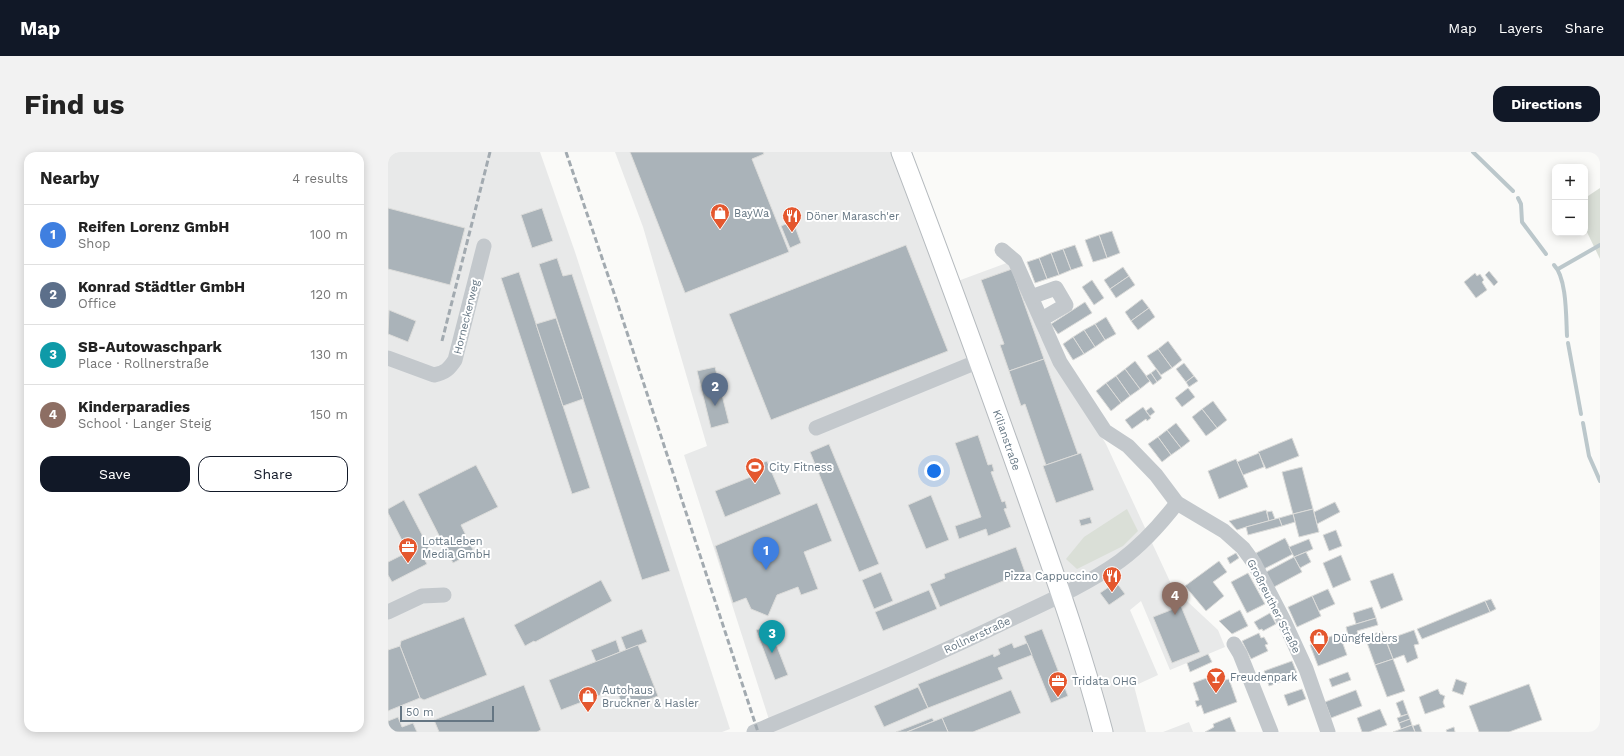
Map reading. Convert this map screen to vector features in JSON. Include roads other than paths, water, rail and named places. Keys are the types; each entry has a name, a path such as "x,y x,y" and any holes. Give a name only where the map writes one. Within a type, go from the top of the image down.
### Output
{"main road":[{"name":"Kilianstraße","path":"901,152 979,361 1061,594 1082,656 1103,732"}],"street":[{"name":"Horneckerweg","path":"388,358 434,375 442,374 449,370 455,360 484,246"},
{"name":"Großreuther Straße","path":"1002,250 1015,261 1060,362 1105,431 1128,446 1156,475 1178,503 1224,531 1243,548 1254,563 1283,619 1306,669 1328,732"},
{"path":"1031,297 1056,288 1066,305 1042,319"},
{"path":"816,428 979,361"},
{"name":"Rollnerstraße","path":"754,732 897,672 986,631 1061,594 1119,562 1151,535 1178,503"},
{"path":"388,612 422,596 444,595"},
{"path":"1234,644 1240,654 1271,732"}],"waterway":[{"path":"1473,152 1513,191"},
{"path":"1518,198 1521,204 1522,222 1546,254"},
{"path":"1558,269 1600,245"},
{"path":"1554,265 1558,271 1564,288 1567,336"},
{"path":"1568,343 1581,414"},
{"path":"1583,423 1589,456 1600,481"}],"railway":[{"path":"442,341 490,152"},
{"path":"566,152 616,299 758,732"}],"place":[{"name":"BayWa","path":"720,230"},
{"name":"Döner Marasch'er","path":"792,233"},
{"name":"Konrad Städtler GmbH","path":"715,406"},
{"name":"City Fitness","path":"755,484"},
{"name":"LottaLeben Media GmbH","path":"408,564"},
{"name":"Reifen Lorenz GmbH","path":"766,570"},
{"name":"Pizza Cappuccino","path":"1112,593"},
{"name":"Kinderparadies","path":"1175,615"},
{"name":"SB-Autowaschpark","path":"772,653"},
{"name":"Düngfelders","path":"1319,655"},
{"name":"Freudenpark","path":"1216,694"},
{"name":"Tridata OHG","path":"1058,698"},
{"name":"Autohaus Bruckner & Hasler","path":"588,713"}]}
